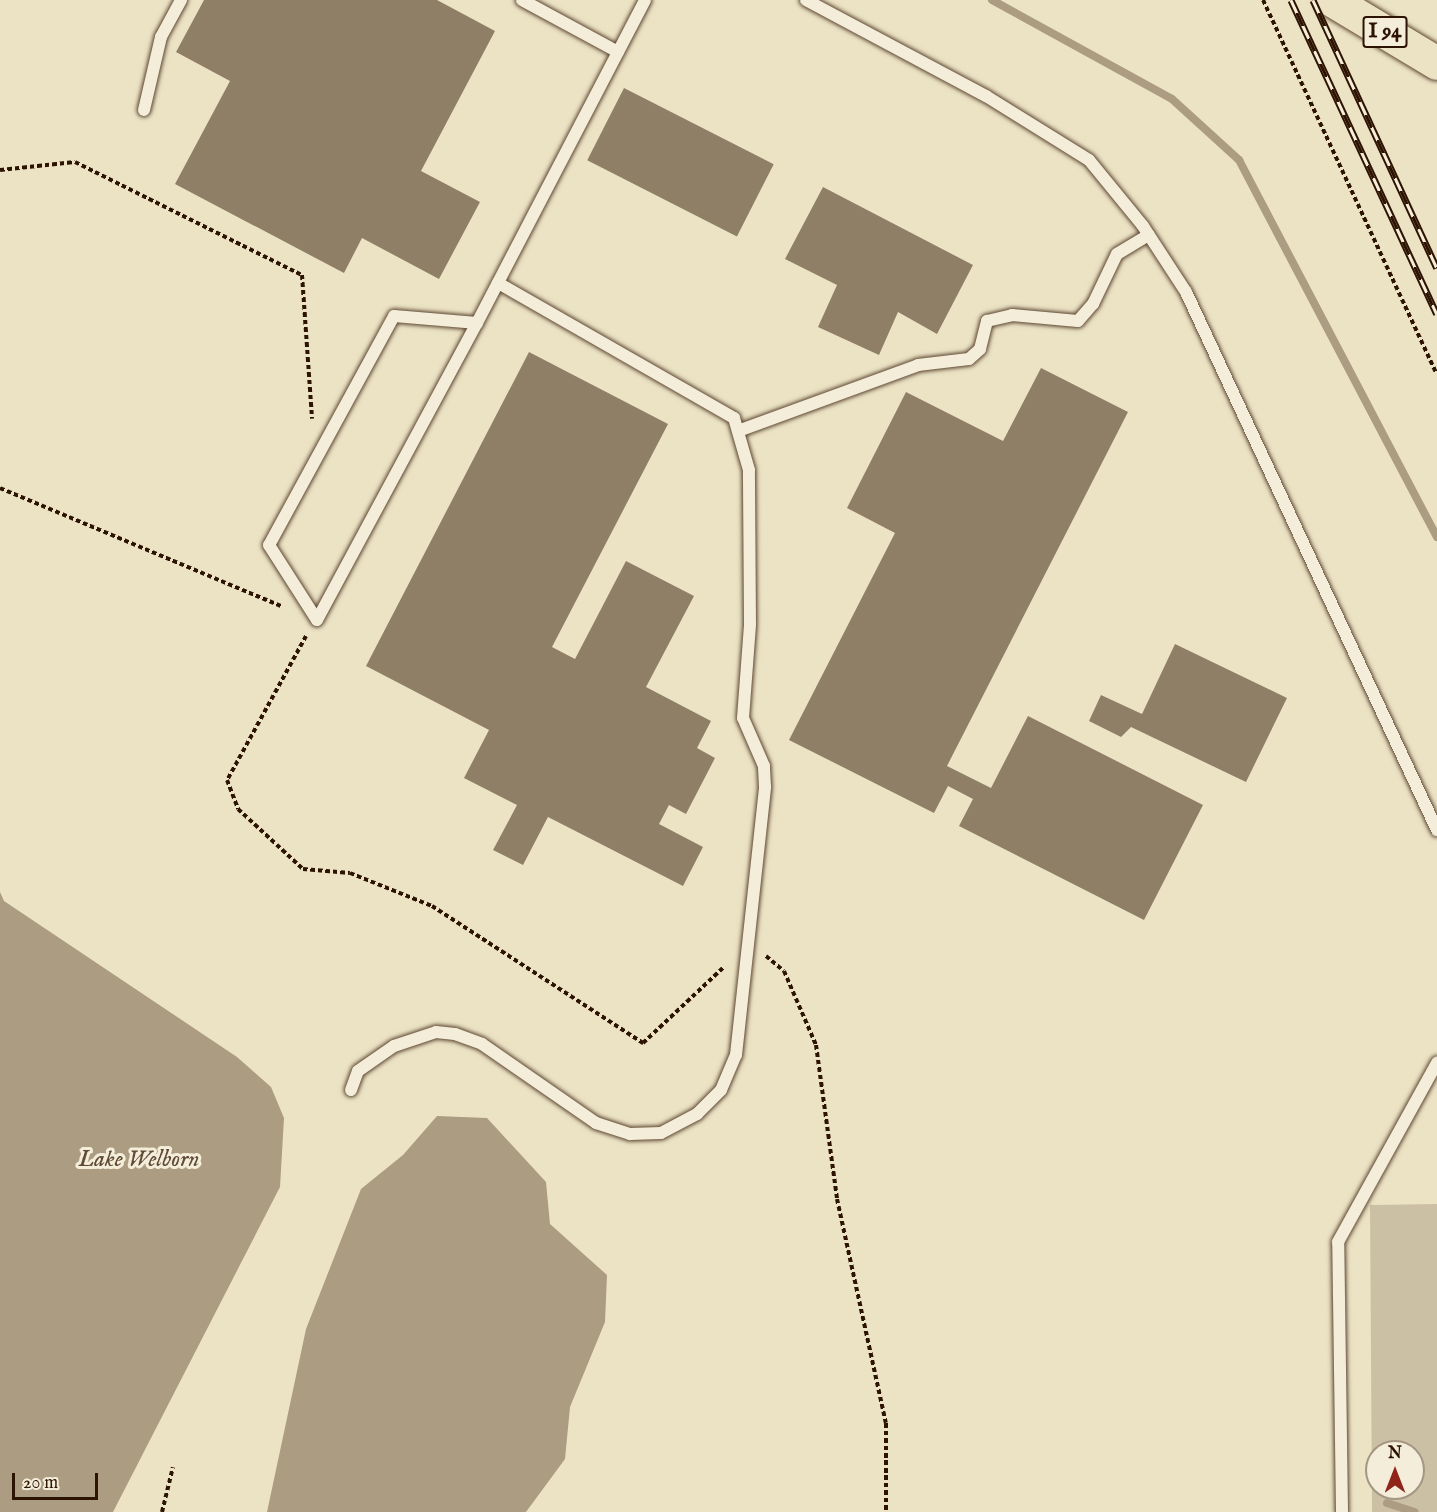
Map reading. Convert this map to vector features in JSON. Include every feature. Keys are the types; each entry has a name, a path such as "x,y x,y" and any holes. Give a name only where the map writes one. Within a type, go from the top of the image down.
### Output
{"highway":[{"name":"I 94","path":"1332,0 1437,63"}],"lane":[{"path":"144,110 161,37 181,0"},
{"path":"522,0 618,52"},
{"path":"477,323 394,316 269,545 317,620 477,323 645,0"},
{"path":"806,0 986,96 1089,159 1149,235 1185,292 1437,830"},
{"path":"738,431 918,365 969,359 980,349 987,321 1012,315 1078,321 1093,304 1117,254 1149,235"},
{"path":"351,1090 358,1071 394,1046 436,1032 455,1034 482,1044 596,1123 630,1134 661,1133 698,1114 721,1090 736,1055 765,788 764,766 743,718 750,624 749,470 734,418 498,283"},
{"path":"1342,1512 1338,1242 1437,1063"}],"path":[{"path":"1263,0 1437,374"},
{"path":"0,170 75,162 302,275 314,412 310,424"},
{"path":"0,488 317,620 290,660 227,780 238,809 303,869 351,873 432,906 643,1043 725,966 764,953 784,971 816,1045 837,1199 886,1422 886,1512"},
{"path":"162,1512 174,1467"}],"shaded area":[{"path":"1437,1204 1437,1512 1372,1512 1372,1500 1425,1500 1425,1440 1372,1440 1370,1205"}],"water":[{"name":"Lake Welborn","path":"0,892 4,901 237,1057 271,1087 284,1118 280,1187 113,1512 0,1512"},
{"path":"437,1116 487,1118 546,1182 550,1224 607,1275 605,1322 570,1407 565,1459 526,1512 267,1512 306,1329 361,1189 403,1155"}],"building":[{"path":"204,0 437,0 495,31 421,171 480,202 439,279 362,238 344,273 175,184 230,81 176,52"},
{"path":"624,88 774,164 737,236 587,160"},
{"path":"823,187 973,265 937,334 898,312 879,355 818,327 837,285 785,259"},
{"path":"529,352 668,424 552,647 575,659 626,561 694,596 646,687 711,721 697,748 715,758 686,814 669,805 659,824 703,847 683,886 548,817 523,865 493,850 517,805 464,778 489,730 366,666"},
{"path":"1041,368 1128,412 947,766 991,788 1028,716 1203,805 1144,920 959,826 973,799 948,786 934,813 789,740 895,533 847,508 906,392 1003,441"},
{"path":"1175,644 1287,698 1246,782 1131,727 1121,737 1089,721 1101,695 1142,714"}],"waterway":[{"path":"992,0 1172,99 1239,160 1437,537"},
{"path":"1387,1503 1415,1512"}],"railway":[{"path":"1291,0 1437,314"},
{"path":"1313,0 1437,268"}]}
